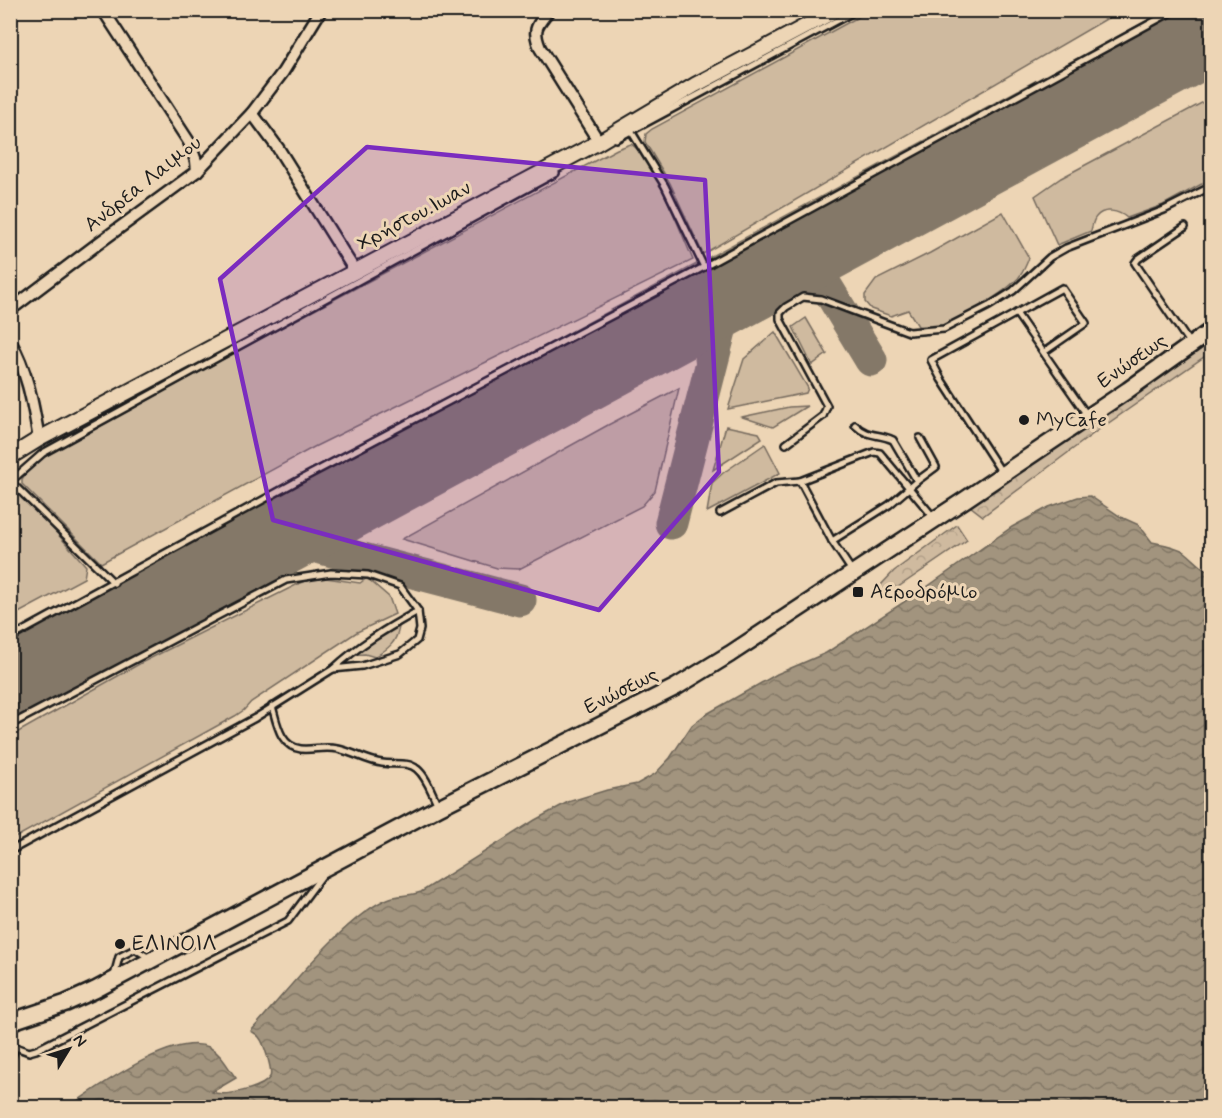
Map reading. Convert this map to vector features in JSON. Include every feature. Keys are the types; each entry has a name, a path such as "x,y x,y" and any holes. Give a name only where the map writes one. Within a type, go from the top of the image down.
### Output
{"main road":[{"name":"Ενώσεως","path":"10,1022 66,1003 112,980 439,807 676,687 730,654 1003,474 1210,333"}],"street":[{"path":"103,10 189,142 197,171"},
{"path":"549,10 536,27 535,35 540,48 599,142"},
{"name":"Χρήστου.Ιωαν","path":"10,457 39,439 599,142 696,85 836,10"},
{"name":"Ανδρεα Λαιμου","path":"10,310 197,171 252,113 283,72 316,14"},
{"path":"252,113 278,148 355,271"},
{"path":"10,341 25,372 31,391 39,439"}],"lane":[{"path":"114,583 11,482 43,453 857,10"},
{"path":"10,638 303,478 704,267 1175,10"},
{"path":"631,131 664,186 704,267"},
{"path":"786,444 823,416 827,406 780,319 780,313 786,307 803,297 821,299 909,332 944,329 1013,291 1050,257 1066,248 1164,210 1212,186"},
{"path":"1185,227 1135,263 1191,345"},
{"path":"1003,474 931,360 1062,288 1086,323 1044,352"},
{"path":"1016,313 1088,416"},
{"path":"855,425 866,434 886,437 893,441 917,481"},
{"path":"832,541 910,488 936,467 920,438"},
{"path":"720,513 776,483 800,481 874,452 884,455 935,519"},
{"path":"800,481 832,541 853,572"},
{"path":"10,725 286,580 331,573 368,574 400,586 418,611 420,630 417,639 400,654 362,666 333,669"},
{"path":"10,851 272,706 333,669 373,636 418,611"},
{"path":"272,706 279,730 290,746 301,749 323,746 353,753 375,762 409,764 422,774 439,807"},
{"path":"10,1062 13,1046 29,1052 36,1050 288,921 328,867"}],"highlighted area":[{"path":"367,147 705,180 719,472 599,610 273,520 220,279"}],"green space":[{"path":"871,10 1120,11 703,254 670,183 645,142 646,134"},
{"path":"1211,98 1211,179 1163,205 1127,218 1116,212 1103,212 1095,218 1091,231 1057,245 1035,196 1061,178"},
{"path":"631,144 657,179 693,260 314,447 101,563 22,484 22,479 31,466 49,454 262,338 617,149"},
{"path":"1003,212 1029,258 1017,280 1008,288 954,320 935,327 918,326 908,310 891,316 871,309 865,302 865,295 876,280"},
{"path":"806,318 827,354 812,365 793,327"},
{"path":"775,332 808,388 806,393 728,409 744,359"},
{"path":"1211,338 1211,352 1097,431 983,516 970,506"},
{"path":"679,388 655,491 642,506 519,569 497,568 402,539 608,425"},
{"path":"807,406 773,427 742,417 789,407"},
{"path":"726,426 759,433 762,438 713,470"},
{"path":"765,444 780,473 707,512 712,483"},
{"path":"10,488 22,494 86,566 84,578 11,617"},
{"path":"957,525 967,540 885,596 880,586 894,571"},
{"path":"319,577 360,583 367,578 389,597 395,614 357,632 251,702 235,716 11,840 11,736 141,663 306,580"},
{"path":"399,627 391,645 375,657 365,654 349,655 384,633"}],"water":[{"path":"1090,496 1121,517 1139,525 1152,542 1181,550 1211,573 1211,1107 68,1107 116,1075 156,1054 194,1044 213,1050 236,1078 212,1092 243,1091 260,1085 271,1074 268,1057 261,1040 251,1031 316,957 355,920 373,907 390,898 421,892 535,820 568,802 637,784 655,774 670,758 692,725 705,715 777,674 826,653 924,589 1012,527 1049,507 1078,497"}],"taxiway":[{"path":"823,242 817,258 820,276 871,360"},
{"path":"671,523 722,323 730,302 750,281"},
{"path":"679,320 705,332 710,343 711,359"},
{"path":"341,502 327,517 324,532 332,545 349,556"},
{"path":"270,541 302,543 520,600"}],"runway":[{"path":"10,681 1212,31"}],"place":[{"name":"MyCafe","path":"1024,420"},
{"name":"Αεροδρόμιο","path":"858,592"},
{"name":"ΕΛΙΝΟΙΛ","path":"120,944"}]}
